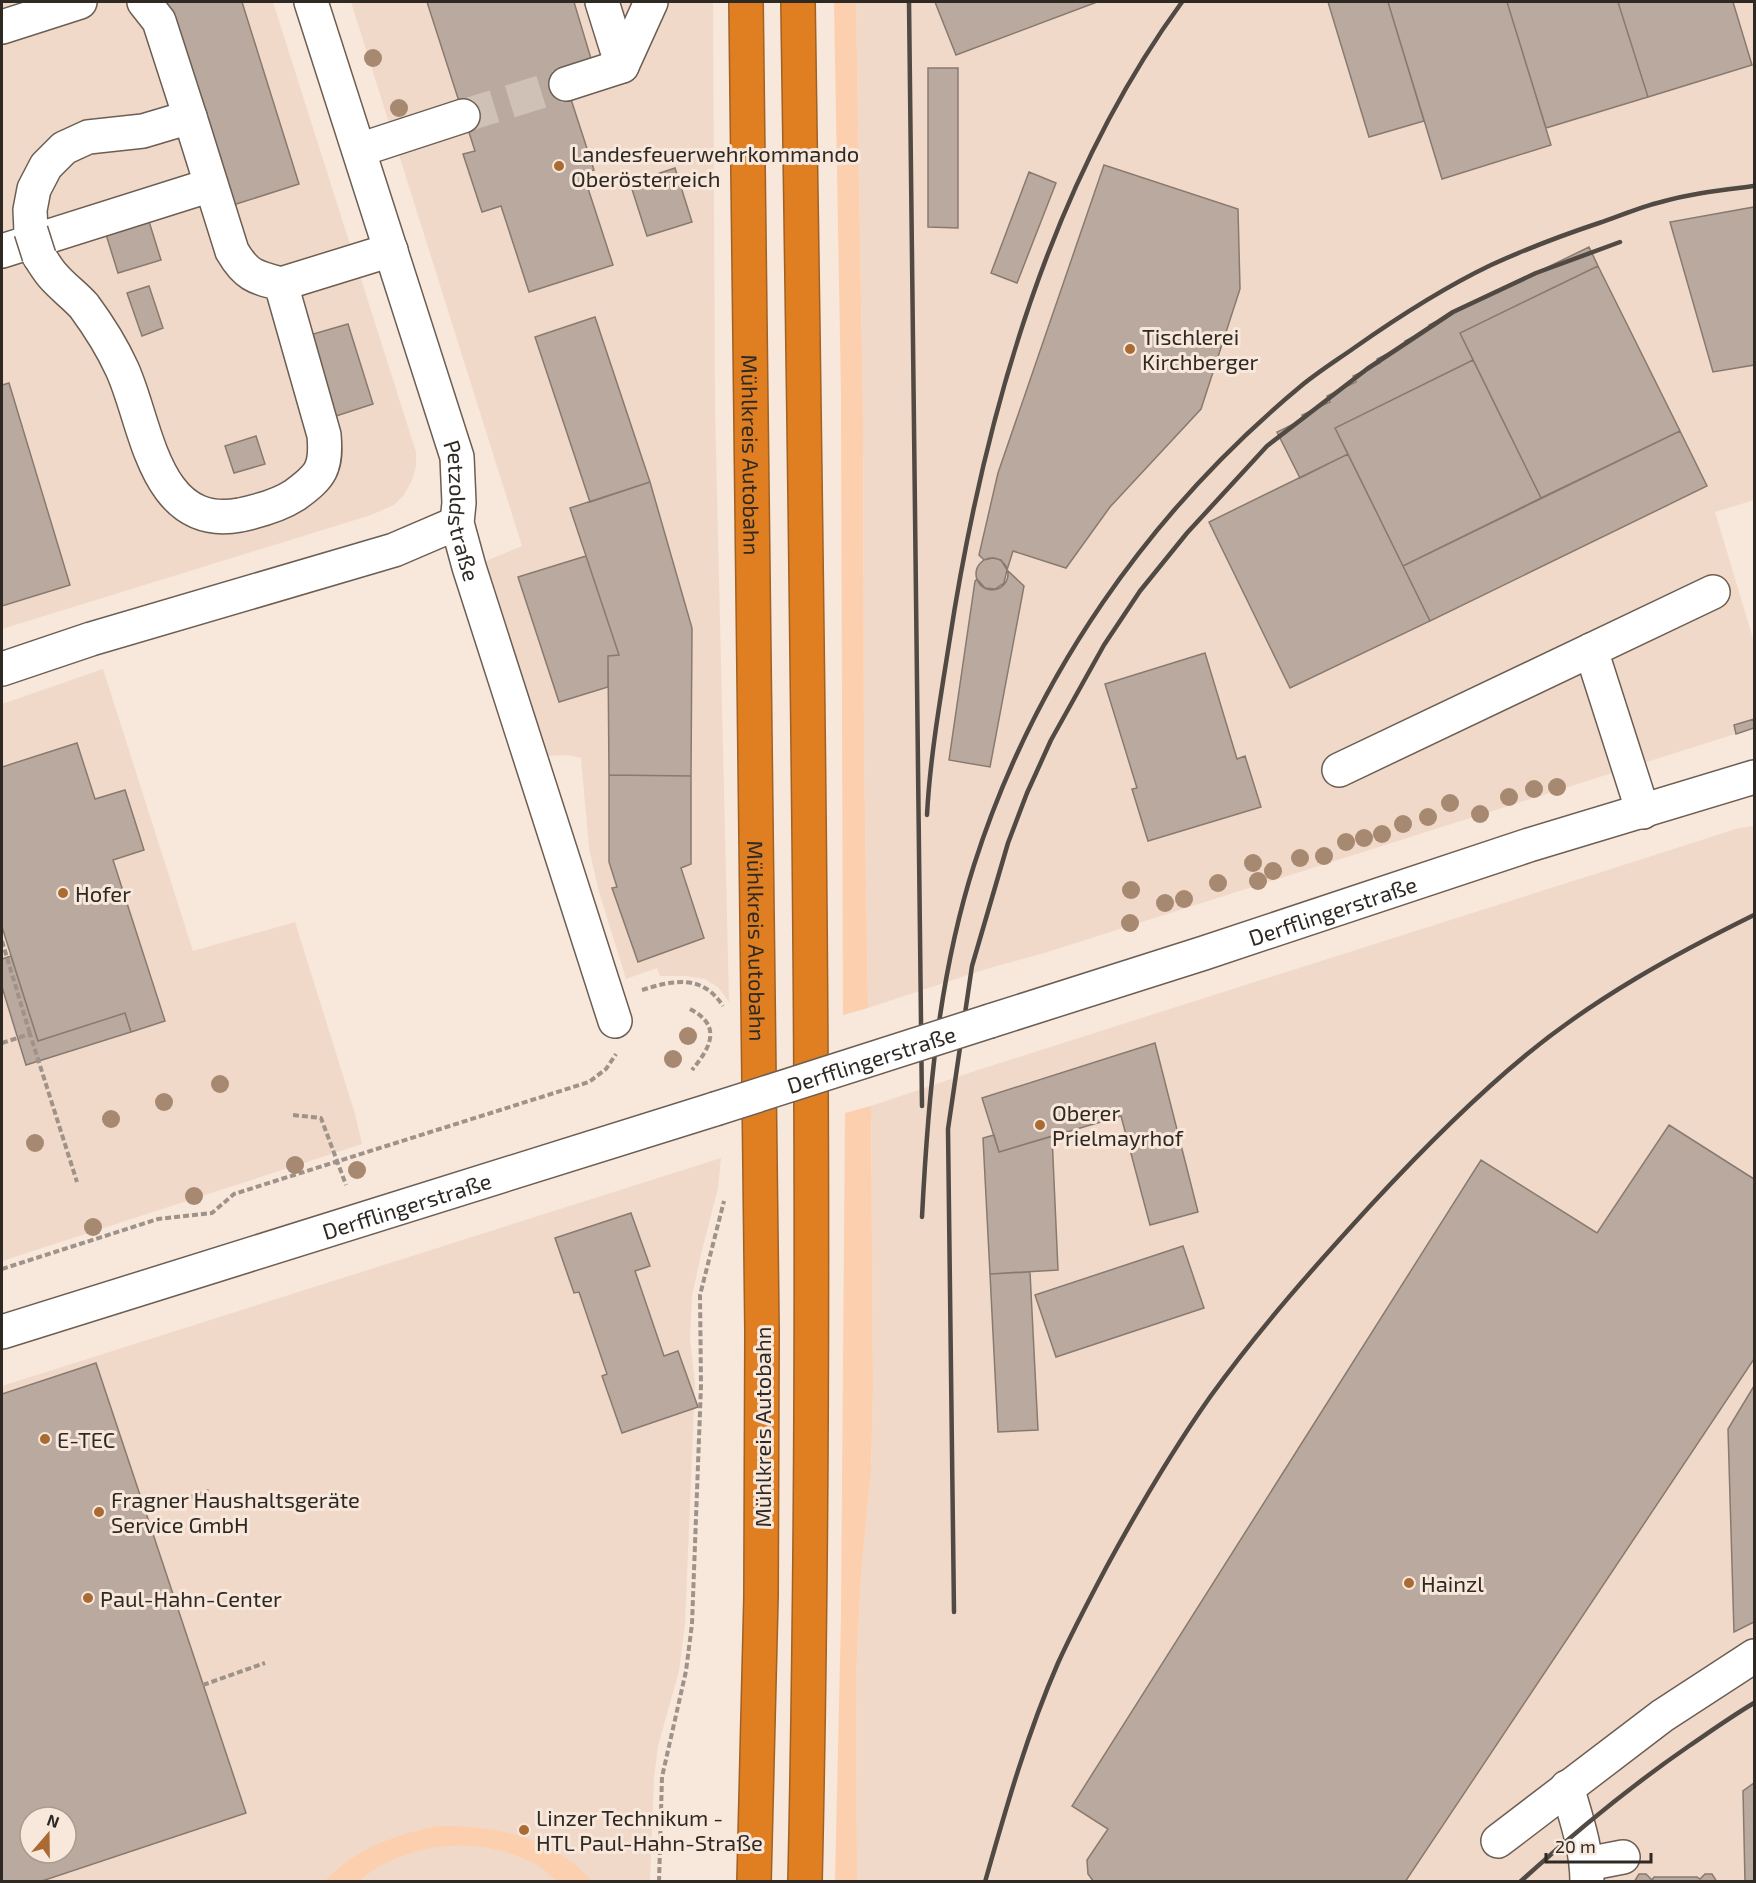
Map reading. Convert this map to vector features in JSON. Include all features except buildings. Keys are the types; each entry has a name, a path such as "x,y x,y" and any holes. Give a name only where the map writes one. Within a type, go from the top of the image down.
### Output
{"highway":[{"name":"Mühlkreis Autobahn","path":"746,2 762,1331 761,1596 754,1881"},
{"path":"798,2 812,1316 811,1603 805,1881"}],"street":[{"path":"2,27 80,2"},
{"path":"144,2 159,21 232,251 242,268 260,279 281,284 391,250"},
{"name":"Petzoldstraße","path":"311,2 458,457 457,523 469,567 612,1011"},
{"path":"602,2 622,66"},
{"path":"566,84 622,66 651,2"},
{"path":"359,150 463,116"},
{"path":"190,117 143,131 88,137 64,148 46,166 34,189 30,210 35,243 53,276 83,305 122,369 150,454 165,483 185,504 201,513 228,517 284,503 307,486 321,471 326,456 324,435 281,284"},
{"path":"2,251 211,184"},
{"path":"2,669 91,639 394,550 457,523"},
{"path":"1339,770 1713,592"},
{"path":"1591,650 1643,812"},
{"name":"Derfflingerstraße","path":"2,1332 1204,953 1529,845 1749,781"},
{"path":"1498,1841 1662,1716 1755,1656"},
{"path":"1567,1787 1579,1828 1587,1873 1623,1857"}],"path":[{"path":"2,941 77,1182"},
{"path":"2,1269 158,1219 212,1214 234,1194 590,1082 606,1069 616,1055 619,1041 612,1011 668,982 691,982 706,987 724,1008"},
{"path":"690,1010 707,1021 711,1032 702,1058 692,1070"},
{"path":"2,1043 30,1034"},
{"path":"293,1115 321,1118 346,1185"},
{"path":"659,1881 663,1777 686,1671 692,1624 701,1385 700,1295 727,1191"},
{"path":"145,1512 209,1491"},
{"path":"203,1684 265,1663"}],"shaded area":[{"path":"2,2 273,2 416,452 416,466 412,480 404,495 394,505 371,515 2,629"},
{"path":"351,2 713,2 715,410 729,1002 718,987 705,979 660,976 657,968 626,979 599,892 589,848 581,758 568,755 547,756 486,561 522,546"},
{"path":"834,2 856,2 863,418 864,749 868,1008 843,1015 841,394"},
{"path":"856,2 1754,2 1754,500 1715,512 1754,642 1754,728 868,1008 864,749 863,418"},
{"path":"103,669 193,951 295,922 355,1114 362,1144 2,1261 2,704"},
{"path":"1754,826 1754,1881 857,1881 856,1675 861,1575 871,1471 873,1389 871,1106 1739,828"},
{"path":"871,1106 873,1389 871,1471 861,1575 856,1675 857,1881 835,1882 841,1617 845,1113"},
{"path":"721,1158 718,1188 692,1296 690,1339 695,1384 685,1624 679,1671 658,1746 654,1778 650,1881 2,1881 2,1386"},
{"path":"438,1826 481,1828 522,1837 559,1853 592,1881 560,1882 540,1867 518,1856 503,1851 462,1845 425,1849 406,1854 373,1870 359,1881 325,1881 350,1860 377,1844"}],"tunnel":[{"path":"463,116 566,84"}],"railway":[{"path":"909,2 922,1106"},
{"path":"927,815 930,772 963,560 1002,392 1028,308 1058,227 1094,148 1135,73 1182,2"},
{"path":"922,1217 932,1084 943,995 974,865 999,796 1029,729 1064,664 1103,602 1147,543 1194,488 1246,435 1301,386 1387,325 1438,293 1518,253 1638,209 1684,196 1754,186"},
{"path":"954,1612 948,1129 972,966 1008,843 1051,740 1104,645 1140,591 1187,533 1267,446 1367,369 1453,312 1536,273 1620,242"},
{"path":"985,1882 1027,1744 1070,1638 1131,1523 1182,1438 1210,1397 1267,1323 1388,1186 1445,1128 1526,1055 1552,1034 1636,978 1754,915"},
{"path":"1520,1882 1623,1794 1713,1729 1754,1703"}],"place":[{"name":"Landesfeuerwehrkommando Oberösterreich","path":"559,166"},
{"name":"Tischlerei Kirchberger","path":"1130,349"},
{"name":"Hofer","path":"63,893"},
{"name":"Oberer Prielmayrhof","path":"1040,1125"},
{"name":"E-TEC","path":"45,1439"},
{"name":"Fragner Haushaltsgeräte Service GmbH","path":"99,1512"},
{"name":"Hainzl","path":"1409,1583"},
{"name":"Paul-Hahn-Center","path":"88,1598"},
{"name":"Linzer Technikum - HTL Paul-Hahn-Straße","path":"524,1830"}]}
